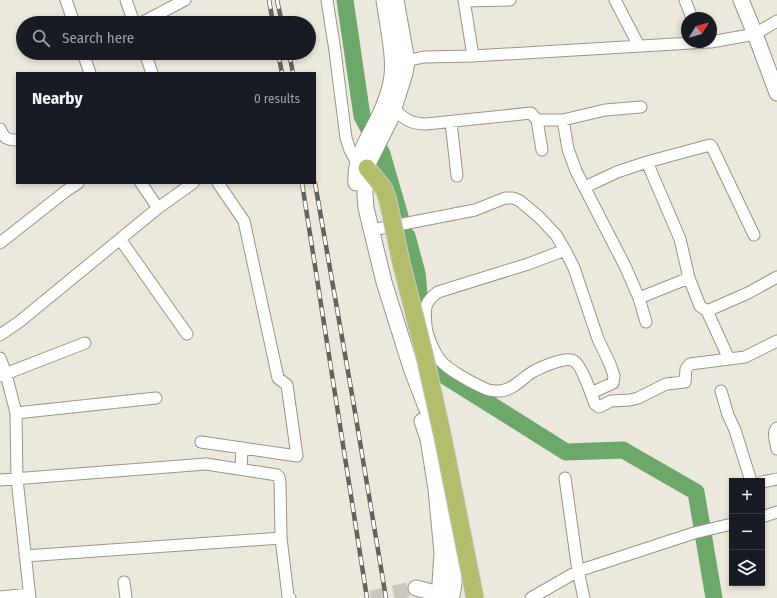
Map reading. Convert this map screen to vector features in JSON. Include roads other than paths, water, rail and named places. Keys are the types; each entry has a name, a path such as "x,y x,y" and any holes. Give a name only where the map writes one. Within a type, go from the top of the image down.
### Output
{"main road":[{"path":"364,165 384,189 388,201 443,438 475,598"}],"street":[{"path":"66,0 72,16"},
{"path":"126,0 132,16"},
{"path":"154,16 184,0"},
{"path":"327,0 346,138 350,150 364,165 366,208 384,282 411,368 437,436 442,458 454,558 454,584 451,598"},
{"path":"384,0 400,63"},
{"path":"396,0 400,63 391,81 389,112 364,165 355,176 356,197 361,224 396,349 428,439 436,489 442,553 439,598 428,591 416,588"},
{"path":"474,56 464,1 510,0"},
{"path":"615,0 639,46"},
{"path":"685,0 690,12"},
{"path":"740,0 755,34 777,93"},
{"path":"717,40 755,34 777,21"},
{"path":"400,63 424,57 474,56 681,43"},
{"path":"86,60 90,72"},
{"path":"147,60 152,72"},
{"path":"537,120 563,120 605,110 641,107"},
{"path":"389,112 418,124 451,122 531,113 537,120 542,150"},
{"path":"563,120 568,149 576,171 625,266 639,298 646,322"},
{"path":"451,122 457,176"},
{"path":"0,129 6,139 16,140"},
{"path":"585,187 617,172 647,162 707,146 712,147 754,235"},
{"path":"647,162 680,238 689,278 700,306 707,311 729,360"},
{"path":"0,243 76,184"},
{"path":"142,184 158,208"},
{"path":"0,335 19,322 158,208 190,184"},
{"path":"201,442 297,456 287,385 278,378 244,221 219,184"},
{"path":"372,230 475,210 505,198 513,198 520,201 539,217 556,235 565,250 574,268 598,339 610,364 614,376 613,383 591,393"},
{"path":"120,239 187,334"},
{"path":"565,250 528,264 438,292 431,297 425,307 427,329 440,359 449,368 487,390 500,391 514,386 534,371 568,359 576,362 595,404 599,407 611,402 630,400 643,396 666,384 685,382 686,369 690,364 745,357 777,341"},
{"path":"707,311 748,293 777,277"},
{"path":"639,298 689,278"},
{"path":"3,375 85,343"},
{"path":"0,358 3,375 16,413 17,478 30,596 0,597"},
{"path":"721,390 750,478"},
{"path":"16,413 156,398"},
{"path":"777,428 774,431 777,449"},
{"path":"241,469 242,448"},
{"path":"0,480 206,464 272,473 277,475 279,477 281,491 281,538 288,596 290,598"},
{"path":"564,478 578,571 584,598"},
{"path":"765,481 777,479"},
{"path":"765,516 777,512"},
{"path":"530,598 578,571 694,533 729,525"},
{"path":"25,556 281,538"},
{"path":"124,582 126,598"}],"waterway":[{"path":"345,0 362,116 382,154 400,216"},
{"path":"407,236 417,273 422,326"},
{"path":"429,349 445,376 566,452 623,450 696,492 714,598"}],"tunnel":[{"path":"371,598 416,588"}],"railway":[{"path":"269,0 272,16"},
{"path":"277,0 280,16"},
{"path":"279,60 282,72"},
{"path":"290,60 293,72"},
{"path":"302,184 367,598"},
{"path":"315,184 386,598"}]}
